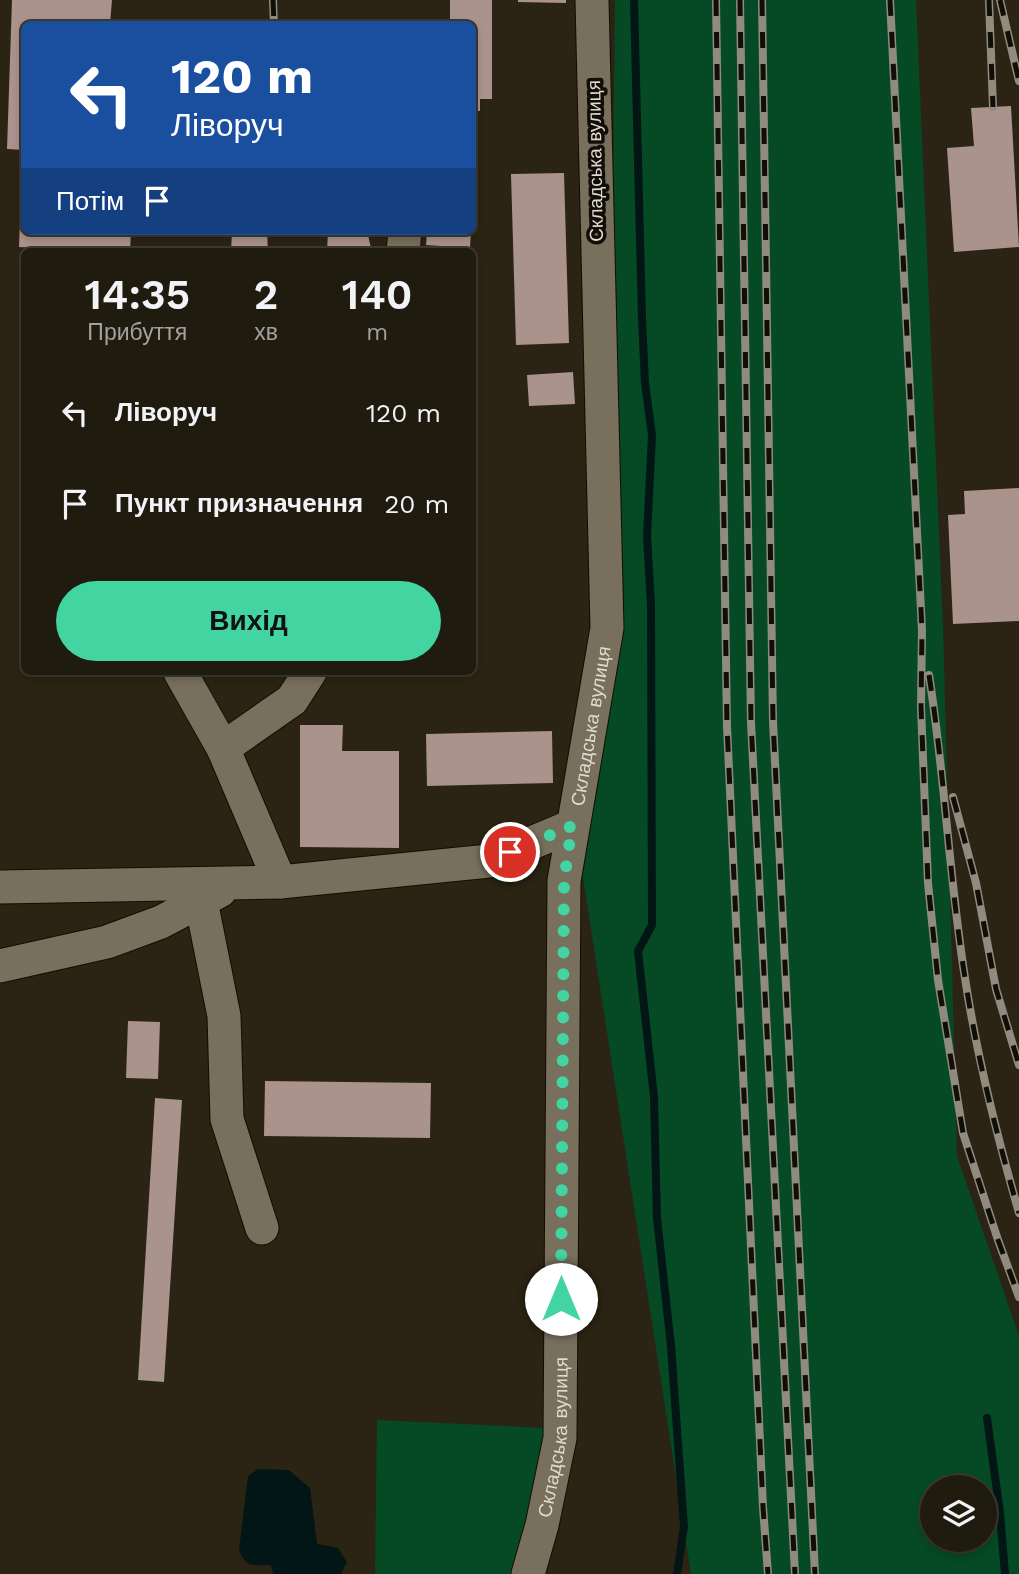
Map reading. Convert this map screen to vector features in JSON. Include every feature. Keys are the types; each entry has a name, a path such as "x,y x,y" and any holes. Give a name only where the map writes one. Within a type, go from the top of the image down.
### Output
{"street":[{"name":"Складська вулиця","path":"528,1574 542,1525 560,1438 564,881 607,628 592,0"},
{"path":"182,675 223,748 280,882"},
{"path":"223,748 292,699 308,675"},
{"path":"0,887 280,882 489,861 572,826"},
{"path":"0,966 107,942 161,922 235,883"},
{"path":"201,901 224,1016 227,1119 262,1228"}],"green space":[{"path":"615,0 916,0 943,626 957,1156 1019,1336 1019,1574 691,1574 575,826 609,626"},
{"path":"377,1420 545,1428 546,1444 518,1574 375,1574"}],"shaded area":[{"path":"258,1469 289,1470 310,1488 317,1544 338,1548 347,1562 341,1574 273,1574 271,1565 251,1565 245,1560 239,1550 248,1476"}],"building":[{"path":"12,0 112,0 110,21 21,21 21,150 7,149"},
{"path":"450,0 492,0 492,99 480,99 480,111 476,111 476,21 450,21"},
{"path":"566,0 566,3 518,2"},
{"path":"1011,106 1019,247 954,252 947,148 974,146 971,108"},
{"path":"564,173 569,343 516,345 511,174"},
{"path":"20,219 21,235 131,235 130,248 19,247"},
{"path":"232,235 267,235 268,248 231,248"},
{"path":"328,235 368,235 371,248 327,248"},
{"path":"427,235 471,235 470,248 426,245"},
{"path":"573,372 575,404 529,406 527,375"},
{"path":"1019,488 1019,621 953,624 948,515 965,514 964,491"},
{"path":"300,725 343,725 342,751 399,751 399,848 300,847"},
{"path":"552,731 553,783 427,786 426,734"},
{"path":"128,1021 160,1022 158,1079 126,1078"},
{"path":"265,1081 431,1083 430,1138 264,1136"},
{"path":"155,1098 182,1100 164,1382 138,1380"}],"waterway":[{"path":"634,0 642,319 645,383 652,435 647,536 651,605 652,925 638,951 654,1097 657,1218 671,1346 684,1527 677,1574"},
{"path":"987,1418 1005,1574"}],"railway":[{"path":"273,0 274,21"},
{"path":"716,0 727,726 768,1574"},
{"path":"740,0 751,722 795,1574"},
{"path":"762,0 773,721 815,1574"},
{"path":"890,0 922,630 921,707 928,883 938,980 963,1133 1019,1297"},
{"path":"989,0 993,107"},
{"path":"1000,0 1019,81"},
{"path":"929,675 955,903 975,1038 1019,1213"},
{"path":"953,797 976,883 996,989 1019,1065"}],"route":[{"path":"510,852 572,826 564,881 561,1299"}]}
